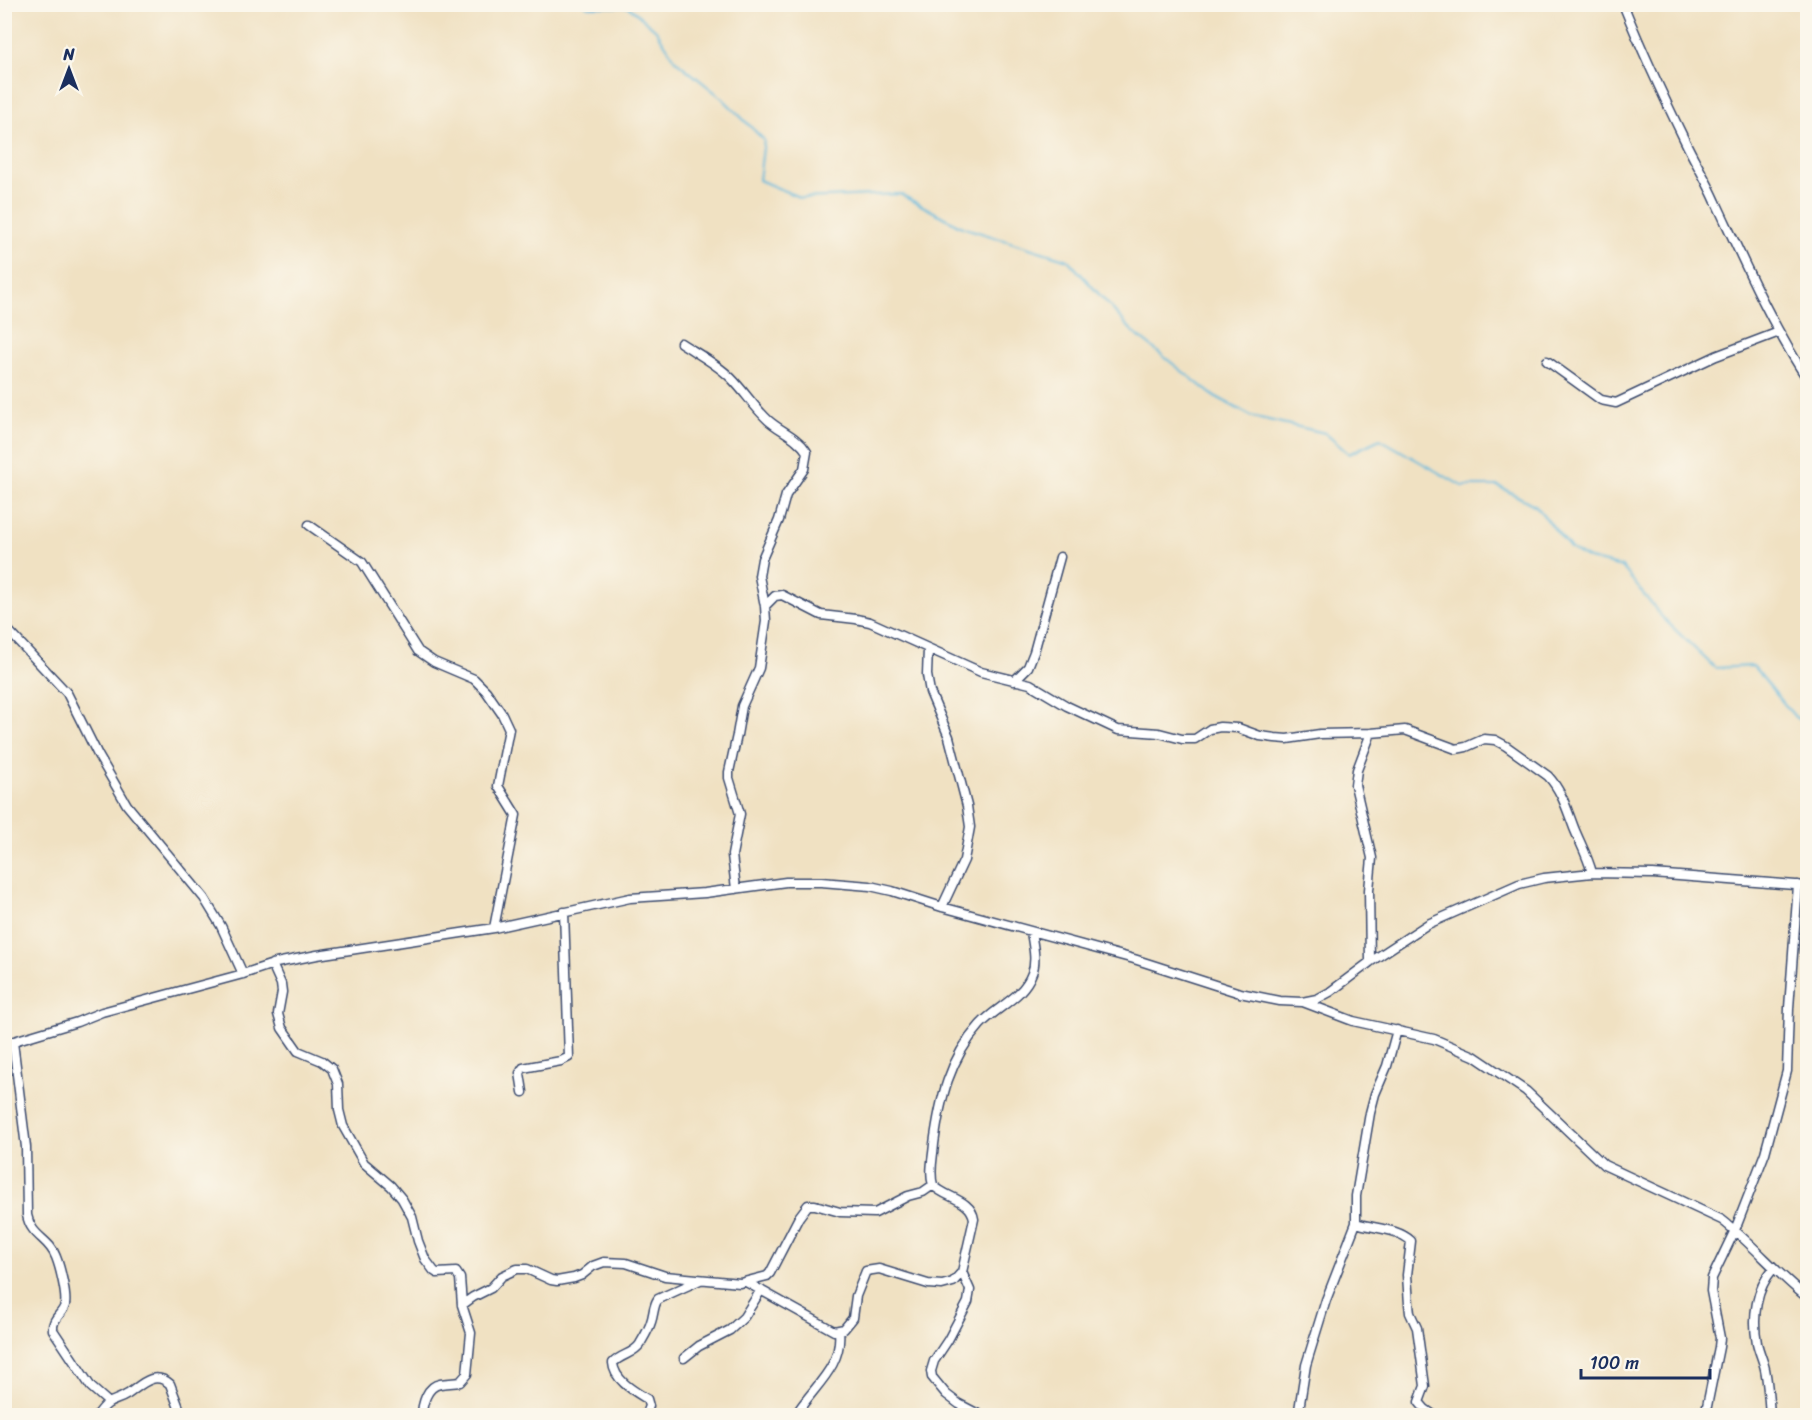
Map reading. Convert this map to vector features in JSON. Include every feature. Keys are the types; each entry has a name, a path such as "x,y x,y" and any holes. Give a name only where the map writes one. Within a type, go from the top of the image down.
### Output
{"street":[{"path":"1623,4 1640,45 1739,253 1791,355 1808,380"},
{"path":"1547,361 1601,400 1616,403 1725,352 1779,332"},
{"path":"681,343 724,372 766,418 796,439 807,452 804,468 786,495 779,520 762,559 759,576 766,621 759,668 742,706 729,772 740,814 732,855 736,889"},
{"path":"309,525 362,562 418,651 434,662 474,679 486,691 506,721 509,729 498,786 516,815 494,928"},
{"path":"1014,681 1028,667 1034,652 1060,557"},
{"path":"765,606 775,596 782,595 821,615 870,622 981,672 1030,684 1067,706 1118,730 1159,733 1187,740 1194,739 1209,729 1220,727 1238,728 1260,736 1287,739 1320,734 1405,730 1456,749 1484,739 1495,740 1548,776 1553,782 1588,859 1592,873"},
{"path":"7,629 67,693 98,755 132,812 204,898 221,926 243,974"},
{"path":"928,649 927,675 930,692 949,737 967,806 970,827 964,860 942,907"},
{"path":"1370,962 1369,890 1372,858 1355,785 1357,770 1371,733"},
{"path":"108,1402 91,1387 53,1330 55,1318 65,1304 62,1282 56,1257 50,1246 32,1231 29,1225 26,1148 9,1043 102,1012 272,964 494,928 630,898 792,882 821,882 882,888 942,907 1134,959 1239,993 1280,1001 1302,1002 1317,999 1330,992 1370,962 1428,924 1520,885 1544,878 1592,873 1653,874 1803,886 1789,1008 1787,1071 1765,1153 1735,1230 1712,1278 1711,1291 1720,1338 1704,1416"},
{"path":"523,1092 520,1073 523,1068 561,1061 569,1057 564,912"},
{"path":"746,1282 834,1331 839,1331 844,1329 853,1318 856,1296 866,1272 879,1269 918,1282 942,1285 953,1282 962,1272 974,1225 973,1212 967,1205 944,1194 933,1185 931,1172 939,1108 945,1086 957,1058 978,1026 1009,1002 1030,979 1034,963 1031,932"},
{"path":"272,964 281,984 278,1014 282,1028 298,1051 322,1060 332,1070 338,1084 339,1110 343,1126 364,1163 391,1186 402,1199 412,1217 418,1241 429,1266 437,1273 453,1271 458,1275 462,1305 471,1334 467,1374 460,1382 437,1384 433,1387 423,1402 422,1416"},
{"path":"1302,1002 1353,1021 1434,1038 1474,1056 1526,1091 1604,1165 1713,1216 1735,1230 1773,1269 1808,1298"},
{"path":"1298,1416 1306,1365 1326,1300 1356,1224 1356,1196 1370,1113 1397,1030"},
{"path":"462,1305 492,1288 502,1276 517,1269 532,1270 551,1280 564,1280 582,1275 593,1266 603,1262 614,1261 638,1266 665,1276 746,1282 770,1273 799,1217 808,1205 840,1212 875,1213 904,1198 923,1192 933,1185"},
{"path":"1356,1224 1393,1231 1411,1241 1407,1275 1409,1304 1417,1328 1425,1386 1419,1402 1435,1416"},
{"path":"1770,1416 1764,1368 1756,1340 1756,1311 1761,1286 1773,1269"},
{"path":"962,1272 970,1290 968,1302 934,1361 931,1371 932,1377 946,1394 982,1416"},
{"path":"645,1416 649,1406 647,1399 628,1387 614,1369 613,1363 616,1359 631,1353 640,1344 651,1322 658,1299 701,1279"},
{"path":"684,1358 699,1346 730,1330 744,1317 760,1290"},
{"path":"795,1416 804,1400 824,1378 838,1352 839,1331"},
{"path":"97,1416 108,1402 128,1394 146,1380 156,1378 170,1384 182,1416"}],"waterway":[{"path":"584,4 588,7 629,7 656,30 676,61 722,98 764,140 759,180 801,198 900,194 962,227 1068,260 1134,333 1211,394 1251,416 1325,433 1349,454 1380,439 1462,486 1498,486 1536,506 1571,549 1589,559 1622,567 1662,617 1715,668 1753,666 1795,717 1808,724"}]}
